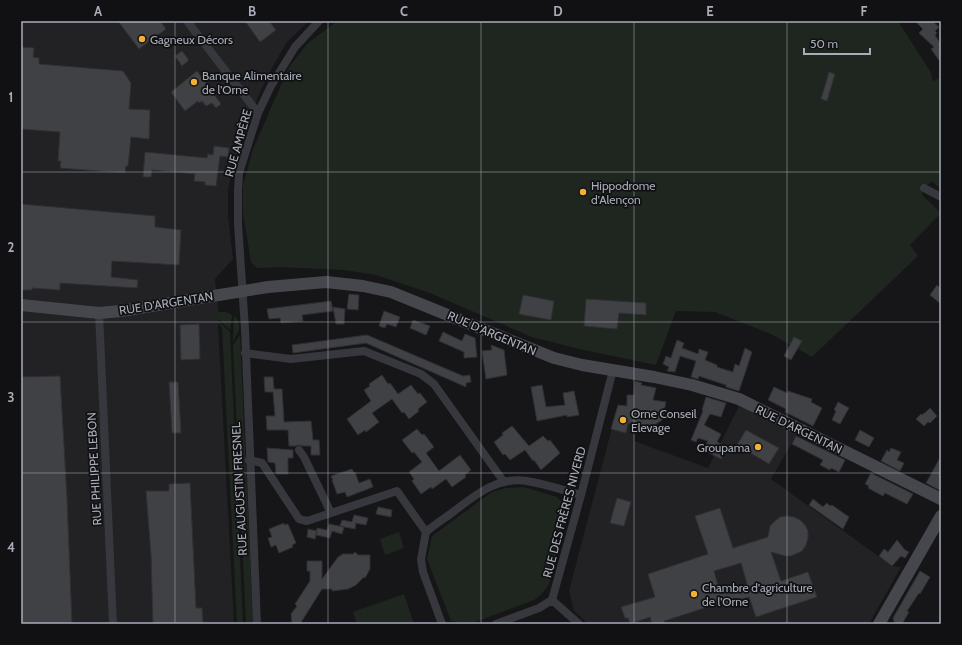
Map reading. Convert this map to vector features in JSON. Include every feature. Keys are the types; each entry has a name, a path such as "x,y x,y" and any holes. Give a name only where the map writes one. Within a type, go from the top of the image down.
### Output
{"main road":[{"name":"RUE D'ARGENTAN","path":"21,306 99,313 121,311 241,290 268,287 326,282 363,286 390,292 554,358 692,385 739,399 941,499"},
{"path":"882,623 941,516"}],"street":[{"path":"187,21 258,112"},
{"name":"RUE AMPÈRE","path":"245,353 245,328 241,290 238,224 239,173 258,112 271,86 295,47 319,21"},
{"path":"924,188 941,198"},
{"name":"RUE PHILIPPE LEBON","path":"99,313 113,624"},
{"path":"245,353 291,359 364,351 421,374 434,384 504,482"},
{"name":"RUE AUGUSTIN FRESNEL","path":"245,353 257,624"},
{"name":"RUE DES FRÈRES NIVERD","path":"552,600 613,370"},
{"path":"299,450 304,457 331,513"},
{"path":"249,460 262,463 299,519 307,521 397,491 426,532"},
{"path":"442,624 423,572 421,559 426,532 479,493 490,486 504,482 527,481 581,495"},
{"path":"496,624 539,608 552,600 579,624"}],"shaded area":[{"path":"21,21 309,21 287,42 273,66 260,92 242,140 233,167 228,190 228,216 233,259 215,279 219,318 218,324 234,624 21,624"},
{"name":"Hippodrome d'Alençon","path":"337,21 898,21 930,71 933,81 941,78 941,185 938,187 932,181 924,188 922,195 941,213 910,245 918,256 812,357 771,334 715,312 676,311 656,365 579,349 532,337 430,293 376,275 344,270 278,267 257,268 251,262 243,213 243,185 253,149 289,67 307,44"},
{"path":"226,312 232,315 230,330 212,313"},
{"path":"212,315 230,332 243,624 237,624 222,328"},
{"path":"234,315 237,319 239,328 233,341"},
{"path":"240,335 253,624 246,624 233,345"},
{"path":"618,405 635,407 634,441 708,468 739,406 797,434 771,479 892,566 901,567 869,624 588,624 574,611 569,591"},
{"path":"524,487 557,497 565,506 566,516 549,584 542,594 534,600 470,624 451,621 427,559 432,536 492,492 506,488"},
{"path":"399,532 404,548 385,555 380,539"},
{"path":"404,594 414,624 357,624 353,612"}],"building":[{"name":"Gagneux Décors","path":"118,21 160,21 166,29 139,49"},
{"path":"245,21 269,21 276,30 260,42"},
{"path":"915,21 932,21 939,27 935,31 937,33 935,35 940,43 941,42 941,63 931,49 934,47 919,33 923,29"},
{"path":"21,47 34,48 33,57 39,58 39,64 123,71 131,83 129,109 150,110 149,139 131,137 128,166 126,166 125,173 60,168 61,161 58,161 60,132 21,129"},
{"path":"182,51 188,61 182,66 175,56"},
{"name":"Banque Alimentaire de l'Orne","path":"197,71 221,104 216,108 212,103 206,106 202,101 199,103 198,101 185,111 171,92"},
{"path":"829,72 835,74 827,101 821,99"},
{"path":"214,146 229,148 228,157 220,156 216,186 205,185 205,182 194,181 195,174 152,170 151,177 143,177 145,152 207,158 208,154 213,155"},
{"path":"21,204 155,216 155,227 181,230 179,265 112,261 111,277 138,280 137,288 60,283 60,290 32,288 32,290 21,290"},
{"path":"937,285 941,289 941,304 930,295"},
{"path":"349,294 359,295 358,310 347,309"},
{"path":"523,295 554,301 551,320 519,314"},
{"path":"586,299 646,303 646,315 619,313 617,329 584,326"},
{"path":"331,301 333,311 302,315 303,321 281,323 280,318 269,319 267,309"},
{"path":"333,307 345,309 344,324 336,324"},
{"path":"384,311 400,317 396,327 387,324 385,328 379,326"},
{"path":"413,320 430,326 426,335 410,328"},
{"path":"199,324 200,359 181,360 180,325"},
{"path":"443,332 462,341 465,334 475,338 477,357 464,358 464,352 439,341"},
{"path":"367,335 463,376 470,375 471,382 466,383 466,387 366,343 293,353 292,345"},
{"path":"794,337 802,341 791,360 784,356"},
{"path":"677,340 684,343 682,348 698,354 699,349 708,352 705,360 717,365 717,367 733,372 735,364 739,366 745,348 752,352 739,391 699,376 698,379 691,377 696,361 680,356 675,372 667,371 669,367 663,364 666,356 671,358"},
{"path":"491,345 504,350 507,375 486,379 482,351 492,350"},
{"path":"382,375 388,384 390,383 398,394 411,385 427,402 409,419 404,412 402,413 392,399 372,413 379,422 366,432 365,430 358,435 347,419 371,401 364,390 370,386 369,384"},
{"path":"60,376 72,624 21,624 21,377"},
{"path":"264,377 273,377 274,389 282,389 284,422 311,421 313,440 319,440 320,455 311,455 311,446 289,446 288,430 267,430 266,416 275,416 273,392 265,392"},
{"path":"635,381 642,383 641,385 656,388 653,400 666,402 662,420 656,424 655,427 628,423 626,433 611,429 618,405 627,406 627,395 634,395"},
{"path":"169,382 178,382 181,433 172,433"},
{"path":"542,385 546,407 565,405 563,393 574,391 579,415 567,417 567,415 537,421 531,387"},
{"path":"774,387 787,393 788,391 812,399 811,402 822,408 813,426 785,412 786,409 768,400"},
{"path":"706,397 726,403 721,417 710,414 704,425 721,434 717,442 727,447 721,459 703,450 708,441 698,438 696,442 691,440 703,411"},
{"path":"838,402 849,408 840,424 832,420 836,411 834,410"},
{"path":"930,408 937,416 930,423 928,422 924,426 916,419"},
{"path":"512,426 529,446 543,436 548,441 550,440 560,453 541,470 525,450 510,460 505,454 503,455 494,442 503,435 502,433"},
{"path":"417,429 422,435 424,434 434,447 426,453 439,471 460,455 471,470 465,475 466,477 452,487 446,479 432,489 431,487 421,494 412,481 414,479 409,472 422,462 414,452 412,453 402,440"},
{"path":"746,430 779,448 769,464 737,445"},
{"path":"860,430 874,438 869,447 855,440"},
{"path":"796,436 845,460 839,472 831,468 830,470 820,465 823,460 792,444"},
{"path":"267,448 293,450 293,458 288,458 288,474 276,474 275,463 268,462"},
{"path":"891,448 901,452 897,460 904,463 900,471 881,461 887,450 889,452"},
{"path":"941,456 941,491 926,483"},
{"path":"352,469 354,473 355,472 359,483 370,479 373,487 347,497 345,492 337,494 331,476"},
{"path":"871,473 913,494 907,504 885,493 883,496 868,488 869,486 865,484"},
{"path":"190,483 196,608 202,608 203,624 153,624 151,555 146,491 169,491 169,484"},
{"path":"617,498 631,502 624,526 610,523"},
{"path":"813,499 823,507 827,503 830,506 832,505 849,517 843,529 809,505"},
{"path":"378,507 392,510 391,517 376,514"},
{"path":"720,508 733,548 768,537 770,526 780,517 794,517 800,520 808,531 806,545 802,551 791,556 771,552 781,581 808,572 817,597 756,617 749,597 718,607 717,604 664,621 665,624 652,624 650,617 630,624 628,618 625,618 621,607 655,597 648,574 708,554 695,516","holes":["741,563 747,584 720,593 714,571"]},
{"path":"354,515 368,518 366,525 356,523 355,529 340,526 342,520 352,522"},
{"path":"284,523 284,525 288,524 296,543 292,545 293,547 279,553 276,545 271,547 268,538 272,537 269,529"},
{"path":"329,524 344,527 342,534 332,531 330,538 316,535 317,528 327,530"},
{"path":"308,529 317,531 315,539 307,537"},
{"path":"897,540 905,550 909,552 905,558 901,556 892,566 879,556 884,549 888,552"},
{"path":"355,552 358,555 370,555 370,569 365,578 364,577 356,585 348,589 332,591 332,589 322,589 300,624 292,624 291,614 297,606 295,604 310,581 310,571 307,571 307,561 322,561 322,579 338,557 343,554 353,554"},
{"path":"920,571 930,577 920,594 919,593 907,611 909,612 902,624 895,624 893,618"}],"place":[{"name":"Gagneux Décors","path":"142,39"},
{"name":"Banque Alimentaire de l'Orne","path":"194,82"},
{"name":"Hippodrome d'Alençon","path":"583,192"},
{"name":"Orne Conseil Elevage","path":"623,420"},
{"name":"Groupama","path":"758,447"},
{"name":"Chambre d'agriculture de l'Orne","path":"694,594"}]}
